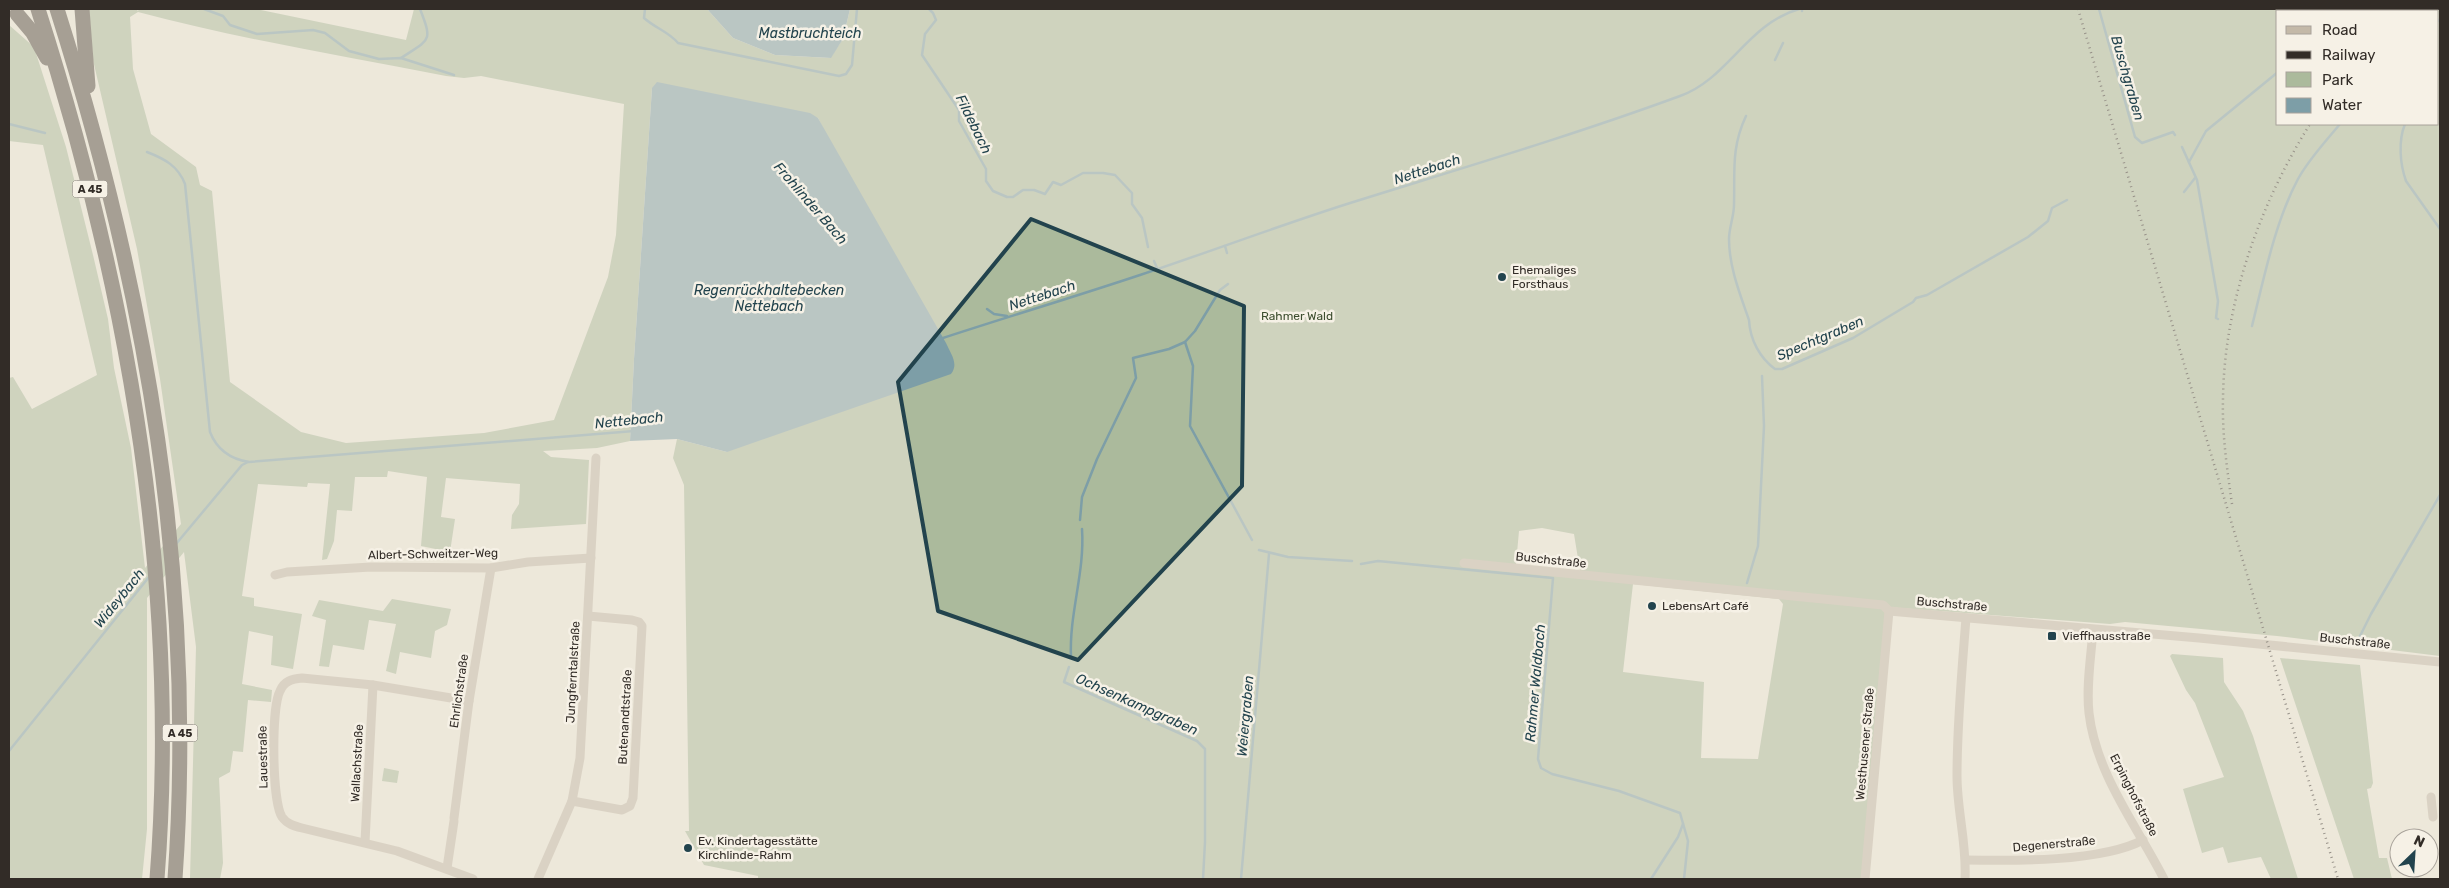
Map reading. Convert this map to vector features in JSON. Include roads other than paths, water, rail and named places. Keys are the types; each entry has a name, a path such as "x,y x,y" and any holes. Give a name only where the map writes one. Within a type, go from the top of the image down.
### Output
{"highway":[{"name":"A 45","path":"38,9 62,84 96,211 123,333 140,431 153,537 159,609 162,738 157,879"},
{"name":"A 45","path":"57,9 93,130 117,222 140,330 168,513 175,586 180,734 175,879"},
{"path":"82,9 84,54 93,130"},
{"path":"17,14 34,33 62,84"}],"street":[{"name":"Jungferntalstraße","path":"538,879 572,801 580,758 596,458"},
{"name":"Albert-Schweitzer-Weg","path":"275,575 374,567 491,568 528,562 591,558"},
{"name":"Buschstraße","path":"1464,564 1883,604 1889,611 2277,645 2440,662"},
{"name":"Ehrlichstraße","path":"447,868 469,701 491,568"},
{"name":"Westhusener Straße","path":"1865,879 1889,611"},
{"name":"Butenandtstraße","path":"572,801 622,810 630,806 633,798 642,626 639,622 632,620 588,616"},
{"path":"1965,879 1966,860 1959,813 1957,776 1966,618"},
{"name":"Erpinghofstraße","path":"2094,630 2088,692 2091,726 2111,781 2164,879"},
{"name":"Lauestraße","path":"469,701 373,685 302,678 292,679 286,682 278,693 275,718 276,796 283,818 288,823 302,828 365,842 447,868 473,879"},
{"name":"Wallachstraße","path":"365,842 373,685"},
{"path":"2431,797 2435,811"},
{"name":"Degenerstraße","path":"1966,860 2060,858 2124,847 2143,840"}],"water":[{"name":"Mastbruchteich","path":"707,9 850,9 843,39 831,58 775,55 733,38"},
{"name":"Regenrückhaltebecken Nettebach","path":"657,82 810,113 818,118 946,343 954,363 951,374 727,452 677,439 630,441 652,88"}],"waterway":[{"name":"Frohlinder Bach","path":"204,9 223,16 230,25 257,34 313,30 325,33 349,51 379,59 401,58 454,75"},
{"path":"401,58 418,47 426,39 427,28 420,9"},
{"name":"Fildebach","path":"645,9 644,18 678,43 839,76 846,74 852,65 857,9"},
{"name":"Fildebach","path":"929,9 936,20 925,34 922,55 959,110 959,121 986,169 986,181 993,191 1007,197 1013,197 1023,190 1034,190 1045,194 1053,182 1061,185 1083,173 1115,175 1132,193 1132,204 1142,218 1148,247"},
{"name":"Nettebach","path":"940,339 1140,275 1347,204 1556,139 1680,96 1697,88 1712,77 1765,27 1781,16 1799,9"},
{"name":"Buschgraben","path":"2099,9 2135,137 2142,143 2173,132 2175,135"},
{"name":"Spechtgraben","path":"1775,60 1783,43"},
{"path":"2189,162 2206,131 2276,74"},
{"name":"Spechtgraben","path":"1746,116 1736,149 1734,209 1729,235 1729,249 1736,280 1749,320 1751,335 1760,354 1775,369 1782,369 1853,338 1913,302 1916,298 1927,295 2028,237 2048,221 2052,208 2067,200"},
{"path":"9,124 45,133"},
{"path":"2252,326 2271,251 2290,196 2307,164 2339,125"},
{"path":"2405,125 2401,138 2401,152 2402,167 2406,181 2440,229"},
{"name":"Buschgraben","path":"2182,147 2197,180 2218,301 2216,318 2218,319"},
{"name":"Nettebach","path":"147,152 160,157 175,168 185,184 210,432 220,449 230,456 249,462 634,431"},
{"path":"2184,192 2195,178"},
{"name":"Nettebach","path":"1225,246 1227,253"},
{"name":"Fildebach","path":"1154,261 1157,268"},
{"name":"Ochsenkampgraben","path":"1080,520 1082,497 1097,459 1136,378 1133,358 1169,349 1185,342 1195,331 1220,290 1228,284"},
{"path":"987,309 994,314 1007,316"},
{"name":"Rahmer Waldbach","path":"1185,342 1193,366 1190,426 1252,540"},
{"path":"1747,583 1758,546 1764,426 1762,376"},
{"name":"Wideybach","path":"176,544 242,465 248,462"},
{"path":"2357,642 2371,614 2440,495"},
{"name":"Ochsenkampgraben","path":"1071,657 1072,625 1081,561 1082,529"},
{"name":"Rahmer Waldbach","path":"1259,550 1288,557 1352,561"},
{"name":"Weiergraben","path":"1241,879 1269,554"},
{"name":"Rahmer Waldbach","path":"1361,564 1378,561 1553,578 1538,759 1541,768 1552,774 1619,791 1680,813 1688,841 1684,879"},
{"name":"Wideybach","path":"9,751 149,577"},
{"name":"Ochsenkampgraben","path":"1069,667 1064,682 1197,741 1205,749 1203,879"},
{"path":"1651,879 1678,837 1683,824"}],"railway":[{"path":"2078,9 2338,879"},
{"path":"2232,504 2223,425 2225,363 2230,327 2248,256 2261,221 2275,187 2309,125"}],"place":[{"name":"Ehemaliges Forsthaus","path":"1502,277"},
{"name":"LebensArt Café","path":"1652,606"},
{"name":"Vieffhausstraße","path":"2052,636"},
{"name":"Ev. Kindertagesstätte Kirchlinde-Rahm","path":"688,848"}],"park label":[{"name":"Rahmer Wald","path":"1297,316"}]}
